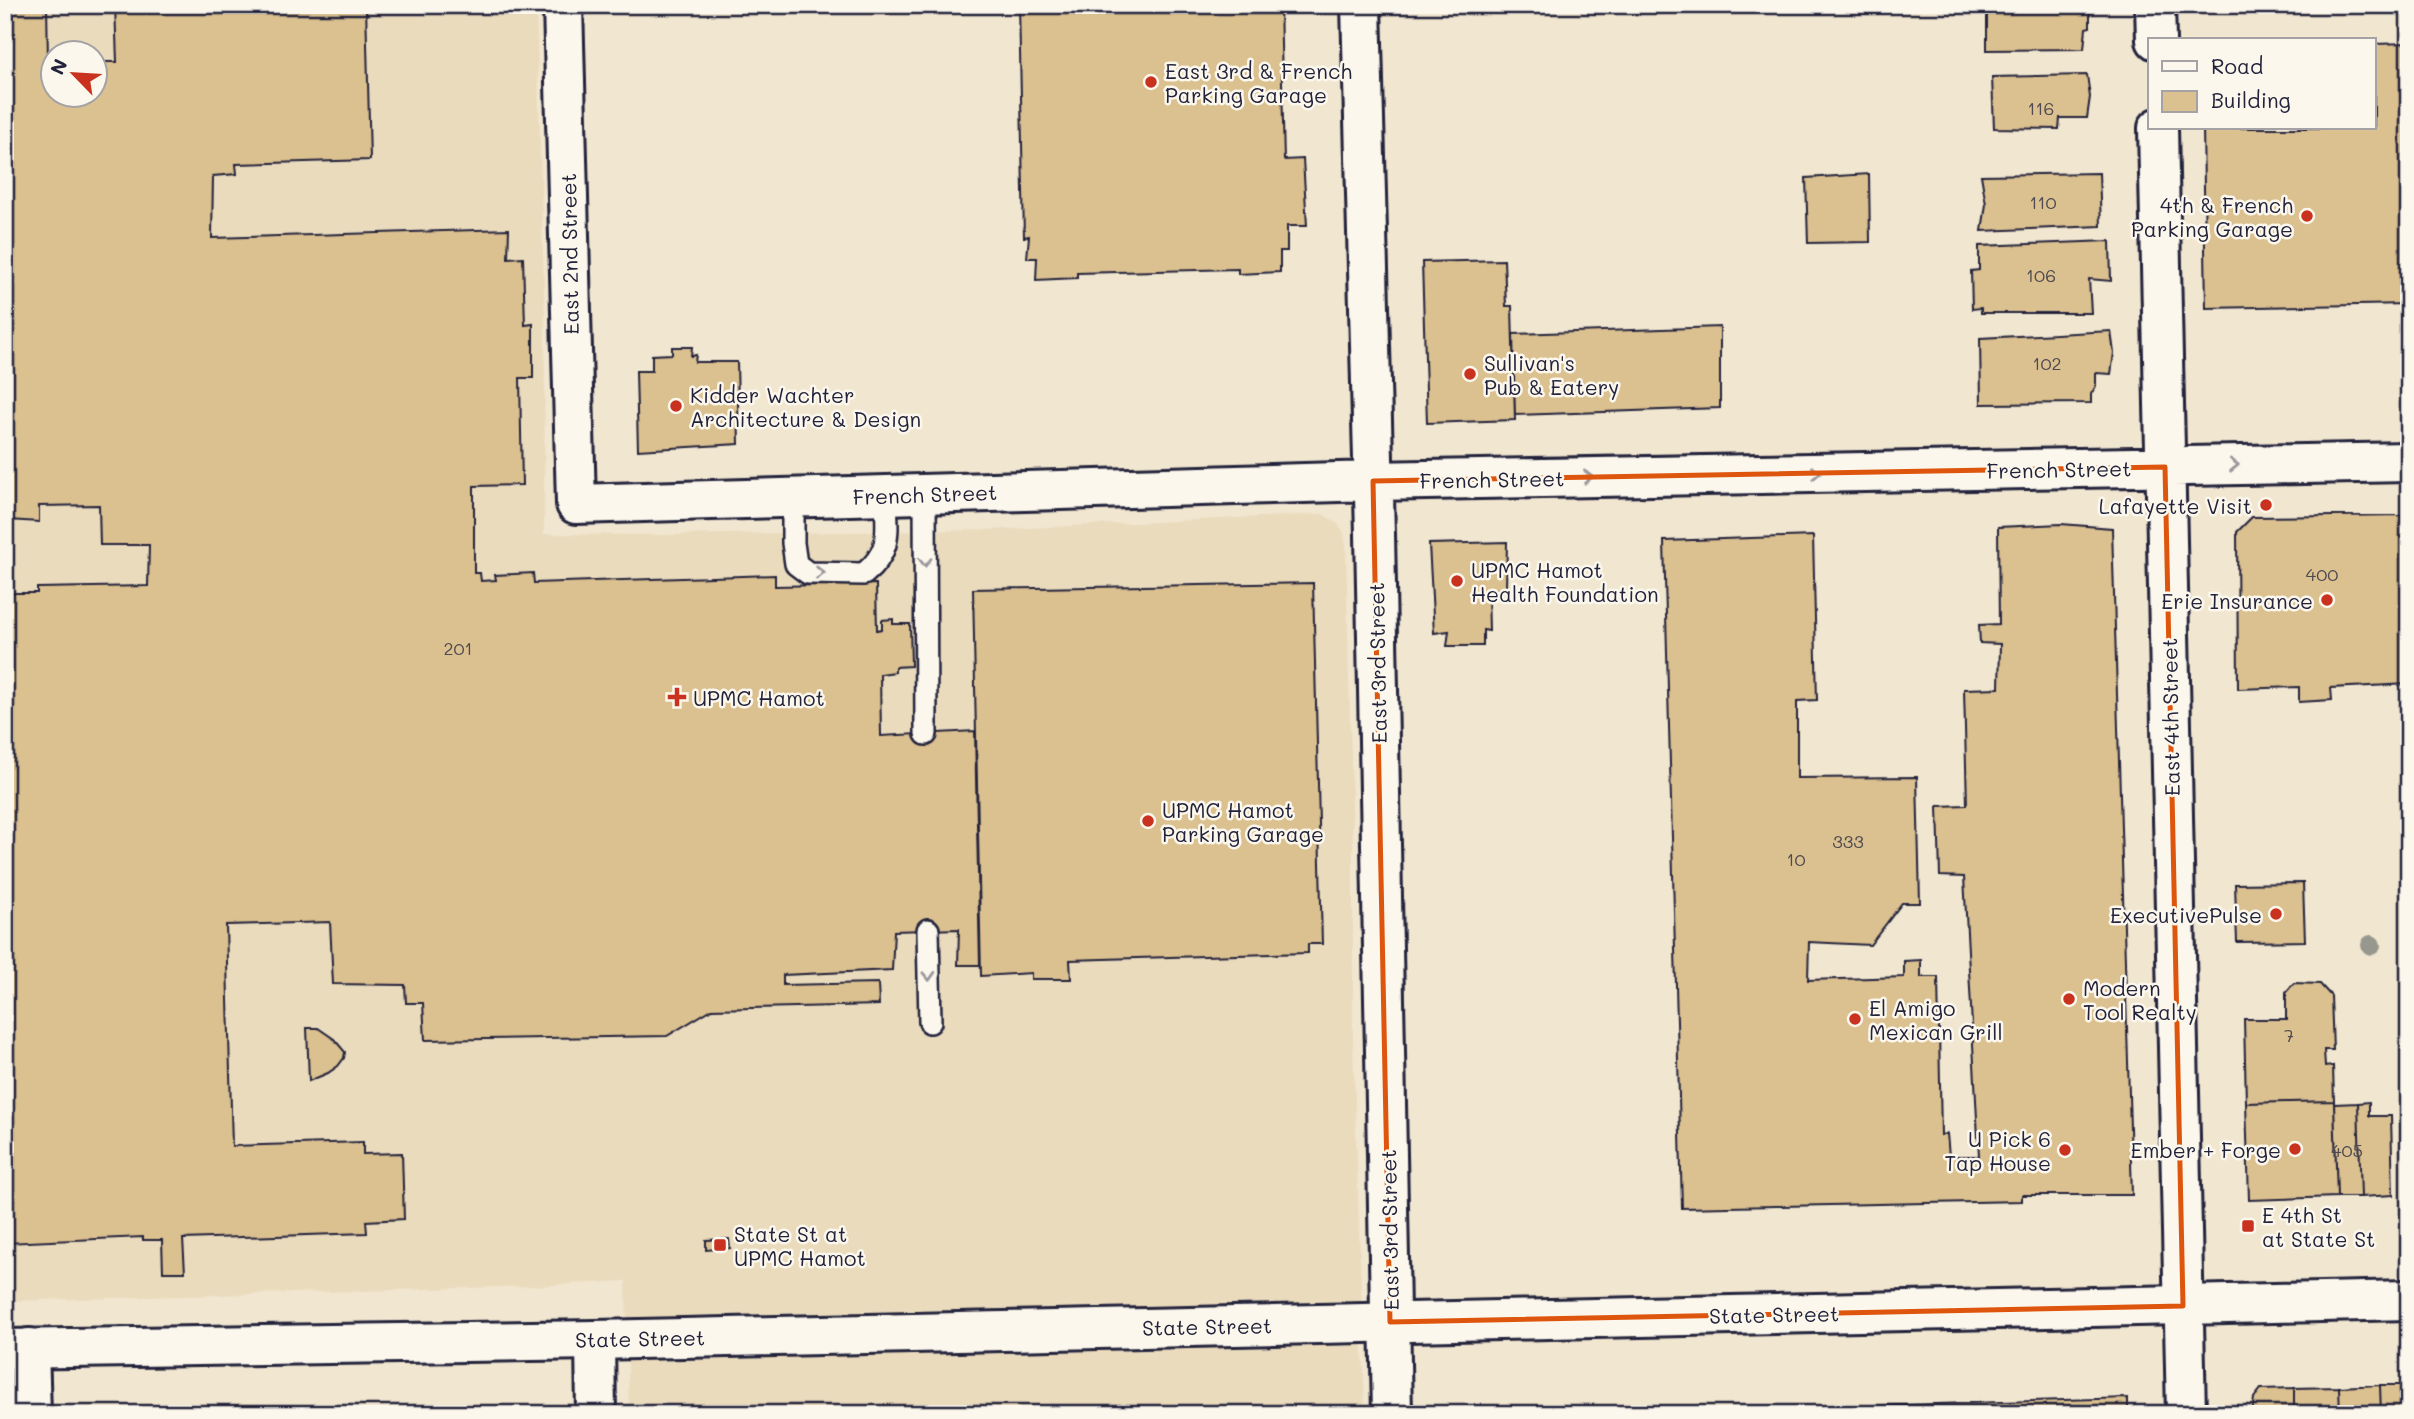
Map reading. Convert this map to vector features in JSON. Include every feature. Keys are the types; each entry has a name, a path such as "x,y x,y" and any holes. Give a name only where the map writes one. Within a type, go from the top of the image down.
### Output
{"street":[{"name":"East 2nd Street","path":"563,5 576,504"},
{"name":"East 3rd Street","path":"1361,5 1392,1414"},
{"path":"2155,5 2156,38"},
{"name":"East 4th Street","path":"2158,130 2186,1414"},
{"name":"French Street","path":"576,504 1373,481 2409,461"},
{"name":"State Street","path":"17,1348 595,1340 2409,1300"},
{"path":"595,1340 596,1414"},
{"path":"17,1348 31,1414"}],"lane":[{"path":"793,499 796,564 808,573 864,574 879,561 887,542 886,494"},
{"path":"925,494 926,734"},
{"path":"928,930 930,1022"}],"highlighted area":[{"path":"2165,467 2183,1306 1390,1322 1373,481"}],"shaded area":[{"name":"UPMC Hamot","path":"5,5 536,5 545,321 544,534 987,530 1323,514 1343,531 1346,546 1353,848 1353,1040 1365,1414 629,1414 626,1281 5,1301"}],"building":[{"path":"5,5 47,5 48,38 38,38 38,108 108,108 108,62 117,62 115,5 366,5 370,160 236,164 237,174 213,176 212,238 509,229 508,258 523,257 525,325 533,324 533,378 520,378 522,485 474,486 474,573 480,573 481,581 496,580 495,575 533,573 534,583 775,575 775,586 876,584 877,630 882,629 882,620 893,619 893,624 910,624 911,666 895,667 895,672 880,674 881,736 975,731 980,965 958,965 959,929 894,931 892,970 783,975 783,985 878,983 879,1005 712,1009 667,1036 425,1040 423,1003 406,1003 405,985 333,984 330,922 226,925 232,1146 363,1142 363,1154 402,1153 404,1219 366,1221 367,1233 183,1239 185,1272 163,1272 162,1240 143,1240 143,1237 5,1243 5,593 37,593 37,588 148,586 149,545 100,545 99,505 39,506 39,522 8,520 8,507 5,508"},
{"name":"East 3rd & French Parking Garage","path":"1019,5 1280,5 1284,160 1303,159 1307,226 1287,226 1287,251 1280,251 1280,272 1238,274 1238,269 1077,273 1077,278 1036,280 1037,258 1027,258 1029,236 1024,237"},
{"path":"1987,5 2090,7 2090,27 2086,28 2084,49 1987,50"},
{"name":"4th & French Parking Garage","path":"2409,43 2409,304 2206,308 2203,130 2376,130 2376,44"},
{"path":"2087,75 2090,97 2087,118 2060,118 2059,129 1994,128 1992,77"},
{"path":"2099,173 2101,226 1982,231 1986,204 1981,175"},
{"path":"1869,174 1870,242 1808,243 1806,178"},
{"path":"2110,241 2111,281 2089,279 2091,313 1981,313 1981,308 1972,309 1971,271 1979,270 1979,246"},
{"name":"Sullivan's Pub & Eatery","path":"1504,260 1506,306 1512,306 1515,420 1427,423 1422,262"},
{"path":"1720,327 1720,408 1515,415 1513,334"},
{"path":"2111,331 2114,353 2111,374 2096,373 2096,386 2091,394 2091,403 1981,404 1980,338"},
{"path":"672,347 692,347 691,356 696,355 695,362 737,362 739,444 638,450 636,371 652,371 652,355 672,354"},
{"path":"2406,515 2409,515 2409,616 2406,616"},
{"path":"2406,515 2409,684 2331,688 2332,700 2299,702 2299,687 2238,689 2237,532 2252,517"},
{"path":"2061,524 2112,528 2132,1195 2022,1195 2022,1201 1682,1208 1664,541 1813,536 1817,700 1797,701 1797,778 1917,777 1920,903 1902,903 1870,945 1809,942 1808,980 1904,977 1904,961 1921,960 1921,977 1938,977 1941,1135 1947,1134 1949,1156 1979,1156 1964,877 1940,876 1938,806 1967,805 1964,689 1999,688 2000,644 1980,643 1979,625 1999,624 1998,527"},
{"path":"1507,542 1506,589 1488,590 1489,631 1483,630 1483,646 1447,646 1449,631 1434,633 1429,544"},
{"name":"UPMC Hamot Parking Garage","path":"1313,583 1322,944 1308,944 1308,953 1070,960 1071,979 1031,979 1031,973 981,976 973,589"},
{"path":"2303,883 2305,941 2237,942 2235,884"},
{"path":"2294,983 2320,984 2331,996 2333,1050 2324,1050 2325,1067 2333,1066 2334,1101 2246,1103 2244,1019 2286,1019 2286,992"},
{"path":"307,1028 318,1028 334,1039 345,1052 338,1066 309,1081"},
{"path":"2334,1101 2337,1197 2249,1200 2246,1103"},
{"path":"2369,1102 2369,1116 2391,1116 2393,1195 2361,1197 2358,1103"},
{"path":"2358,1103 2361,1197 2337,1197 2334,1104"},
{"path":"729,1239 730,1248 706,1250 706,1240"},
{"path":"2380,1385 2381,1414 2340,1414 2339,1387"},
{"path":"2380,1385 2409,1385 2409,1414 2381,1414"},
{"path":"2339,1387 2340,1414 2294,1414 2294,1388"},
{"path":"2294,1388 2294,1414 2252,1414 2254,1398 2261,1389"},
{"path":"2128,1398 2128,1414 1615,1414"}],"place":[{"name":"East 3rd & French Parking Garage","path":"1151,82"},
{"name":"4th & French Parking Garage","path":"2307,216"},
{"name":"Sullivan's Pub & Eatery","path":"1470,374"},
{"name":"Kidder Wachter Architecture & Design","path":"676,406"},
{"name":"Lafayette Visit","path":"2266,505"},
{"name":"UPMC Hamot Health Foundation","path":"1457,581"},
{"name":"Erie Insurance","path":"2327,600"},
{"name":"UPMC Hamot","path":"677,697"},
{"name":"UPMC Hamot Parking Garage","path":"1148,821"},
{"name":"ExecutivePulse","path":"2276,914"},
{"name":"Modern Tool Realty","path":"2069,999"},
{"name":"El Amigo Mexican Grill","path":"1855,1019"},
{"name":"Ember + Forge","path":"2295,1149"},
{"name":"U Pick 6 Tap House","path":"2065,1150"},
{"name":"E 4th St at State St","path":"2248,1226"},
{"name":"State St at UPMC Hamot","path":"720,1245"}]}
